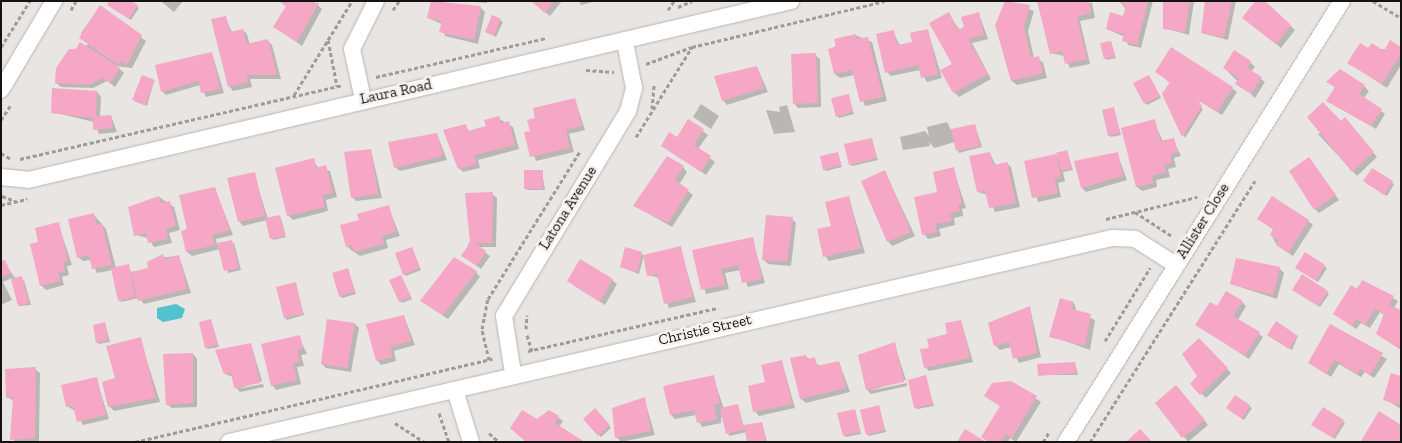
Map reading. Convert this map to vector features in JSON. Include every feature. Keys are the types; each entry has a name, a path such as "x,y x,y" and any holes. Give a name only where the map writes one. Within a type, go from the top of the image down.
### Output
{"street":[{"path":"3,82 54,1"},
{"path":"363,99 352,49 376,1"},
{"name":"Laura Road","path":"1,177 28,180 363,99 625,42 739,7 791,1"},
{"name":"Allister Close","path":"1066,442 1342,1"},
{"name":"Latona Avenue","path":"513,373 504,316 628,111 634,88 625,42"},
{"name":"Christie Street","path":"229,442 454,390 513,373 1117,237 1139,241 1176,265"},
{"path":"454,390 471,442"}],"path":[{"path":"1,47 30,1"},
{"path":"294,96 352,1"},
{"path":"388,18 399,1"},
{"path":"668,10 674,1"},
{"path":"659,12 692,1"},
{"path":"643,65 692,47 885,1"},
{"path":"1374,1 1401,18"},
{"path":"373,78 552,36"},
{"path":"328,40 337,86"},
{"path":"632,144 692,47"},
{"path":"376,67 378,76"},
{"path":"1,153 10,159 26,159 343,85"},
{"path":"1090,442 1255,181"},
{"path":"1,196 16,202"},
{"path":"1135,212 1172,236"},
{"path":"529,310 526,329 532,351"},
{"path":"135,442 495,359"},
{"path":"439,412 449,442"},
{"path":"395,423 424,442"}],"water":[{"path":"176,304 185,309 182,318 163,322 157,318 157,308"}],"building":[{"path":"109,1 131,1 138,5 129,19 107,5"},
{"path":"279,1 319,3 297,42 273,27 286,6"},
{"path":"431,1 481,6 474,40 439,32 442,21 427,18"},
{"path":"531,1 554,1 545,13"},
{"path":"1005,1 1030,5 1024,26 1031,58 1039,56 1043,73 1011,81 995,25"},
{"path":"1037,1 1089,1 1091,13 1077,17 1087,59 1065,64 1062,51 1050,54"},
{"path":"1118,1 1148,1 1137,45 1122,41 1124,34 1106,29 1110,12 1123,16 1126,6"},
{"path":"1163,1 1190,1 1185,32 1163,29"},
{"path":"1205,1 1232,1 1224,37 1201,33"},
{"path":"1255,1 1265,1 1291,25 1276,44 1242,18"},
{"path":"100,5 142,35 127,65 121,61 118,65 79,38"},
{"path":"949,12 958,30 964,27 961,17 979,12 984,35 968,39 988,74 953,93 940,70 952,64 929,23"},
{"path":"492,15 501,19 494,36 485,32"},
{"path":"226,16 230,32 243,29 247,44 268,39 277,75 247,75 248,82 228,87 211,19"},
{"path":"928,29 938,74 921,78 918,65 885,73 876,34 894,30 897,45 912,42 910,33"},
{"path":"856,34 857,39 868,37 883,97 860,102 852,70 834,74 828,49 836,47 834,39"},
{"path":"1390,40 1401,47 1401,54 1382,84 1347,63 1360,43 1368,48 1372,43 1384,51"},
{"path":"1111,41 1115,56 1104,59 1100,43"},
{"path":"80,42 120,68 110,83 102,78 88,85 55,83 56,68 69,49 76,49"},
{"path":"1171,47 1233,87 1217,112 1198,100 1202,106 1182,137 1162,94 1170,82 1155,72"},
{"path":"1234,50 1251,61 1247,68 1262,77 1251,94 1235,84 1239,78 1223,68"},
{"path":"212,52 220,89 201,93 198,81 161,92 155,65"},
{"path":"816,53 818,103 793,104 791,54"},
{"path":"757,66 764,88 722,101 714,76"},
{"path":"1340,69 1365,85 1359,94 1382,109 1371,126 1326,101 1335,87 1326,82"},
{"path":"142,75 155,80 145,105 132,100"},
{"path":"1149,75 1160,96 1144,104 1133,83"},
{"path":"52,88 97,91 96,116 111,115 113,128 93,130 93,118 51,113"},
{"path":"849,94 853,112 836,117 831,98"},
{"path":"575,98 582,126 566,130 570,148 530,157 524,132 530,131 527,120 535,118 533,108"},
{"path":"1323,102 1341,121 1345,117 1374,152 1352,172 1307,117"},
{"path":"1114,107 1120,133 1108,136 1102,110"},
{"path":"499,116 501,123 509,121 515,145 474,155 477,164 458,169 443,130 466,124 468,131 486,126 484,120"},
{"path":"688,119 704,129 694,145 711,156 701,172 661,146 669,132 677,137"},
{"path":"1155,119 1160,141 1174,138 1178,152 1170,154 1172,163 1164,165 1166,172 1152,176 1154,183 1136,187 1121,128"},
{"path":"975,124 980,146 956,151 951,129"},
{"path":"437,133 443,156 394,168 388,142"},
{"path":"872,138 877,158 849,165 844,144"},
{"path":"371,149 378,194 351,198 344,152"},
{"path":"1067,150 1072,168 1061,171 1056,153"},
{"path":"838,152 841,165 823,170 820,156"},
{"path":"990,152 993,165 1007,162 1016,203 989,208 985,191 977,192 969,156"},
{"path":"1118,152 1123,176 1081,188 1074,161"},
{"path":"1056,154 1061,177 1054,179 1058,193 1032,198 1024,161"},
{"path":"667,156 684,166 675,180 689,190 668,223 633,206"},
{"path":"1309,157 1336,195 1314,210 1289,171"},
{"path":"314,158 316,168 326,165 333,193 322,195 325,207 287,216 275,168"},
{"path":"954,167 962,204 958,205 960,211 950,214 952,221 935,224 937,232 922,235 914,197 937,192 933,172"},
{"path":"1372,168 1393,181 1384,195 1363,181"},
{"path":"524,170 543,170 543,189 524,189"},
{"path":"885,170 911,232 887,242 861,181"},
{"path":"255,172 265,216 238,222 227,178"},
{"path":"215,187 230,230 212,235 215,245 186,252 181,231 187,229 179,195"},
{"path":"493,192 492,243 475,243 486,251 477,266 461,256 470,243 465,193"},
{"path":"159,196 161,203 170,201 176,226 166,229 168,239 148,243 146,233 134,236 128,207"},
{"path":"849,196 861,248 823,257 817,229 831,226 825,202"},
{"path":"1272,196 1309,220 1288,253 1276,245 1278,241 1270,235 1273,229 1257,219"},
{"path":"389,205 396,232 382,236 384,244 354,252 352,245 346,247 340,225 359,220 357,214"},
{"path":"94,213 96,225 102,223 112,265 92,269 89,255 77,258 68,219"},
{"path":"280,215 285,236 270,239 265,218"},
{"path":"766,215 793,217 787,262 762,260"},
{"path":"59,222 68,261 63,262 65,271 58,272 60,281 40,286 30,244 38,242 35,228"},
{"path":"753,237 762,279 742,283 738,265 721,269 725,285 701,290 692,250"},
{"path":"232,240 239,268 224,271 217,243"},
{"path":"681,246 693,297 664,304 657,274 647,276 643,255"},
{"path":"412,247 420,268 403,275 395,253"},
{"path":"625,247 642,252 637,272 620,267"},
{"path":"1305,252 1325,265 1316,281 1295,268"},
{"path":"163,254 164,259 179,255 187,289 138,301 131,272 148,268 147,262"},
{"path":"454,257 477,271 443,315 420,301"},
{"path":"1236,258 1280,267 1273,295 1230,284"},
{"path":"580,259 613,279 600,302 567,281"},
{"path":"5,260 11,273 1,277 1,261"},
{"path":"129,264 135,297 118,301 111,268"},
{"path":"348,268 355,292 339,296 332,273"},
{"path":"1302,274 1328,291 1318,306 1292,290"},
{"path":"401,275 411,297 399,302 389,280"},
{"path":"22,276 29,303 18,306 11,279"},
{"path":"1362,280 1394,296 1389,305 1401,310 1401,350 1376,334 1384,314 1375,309 1365,325 1356,319 1352,326 1333,314 1351,285 1357,289"},
{"path":"296,282 303,314 284,318 276,287"},
{"path":"1226,291 1243,301 1233,316 1260,332 1245,356 1195,325 1210,302 1217,306"},
{"path":"1060,298 1074,302 1072,309 1091,314 1085,346 1049,337"},
{"path":"1030,306 1037,353 1013,359 1009,342 994,346 988,323"},
{"path":"404,315 411,341 390,347 393,357 376,361 366,324"},
{"path":"211,319 218,345 205,348 199,322"},
{"path":"327,319 355,323 347,368 321,364"},
{"path":"961,320 970,358 924,368 920,349 929,348 927,339 947,334 945,323"},
{"path":"1276,321 1298,336 1289,349 1267,335"},
{"path":"105,322 108,340 96,343 93,325"},
{"path":"1330,324 1383,353 1370,375 1360,369 1357,374 1335,360 1326,374 1308,363"},
{"path":"300,335 303,349 297,350 300,362 293,363 297,380 271,386 261,344"},
{"path":"141,337 156,398 108,407 102,382 115,378 106,346"},
{"path":"1199,338 1228,368 1200,395 1190,384 1197,376 1182,354"},
{"path":"895,342 904,382 866,390 858,355"},
{"path":"251,343 260,383 234,388 231,373 224,374 215,350"},
{"path":"193,353 193,403 166,405 163,354"},
{"path":"806,355 807,359 815,357 817,366 839,361 846,388 800,399 790,358"},
{"path":"782,360 792,404 753,412 748,386 765,382 761,365"},
{"path":"1075,362 1076,373 1038,376 1037,364"},
{"path":"36,367 35,438 10,440 13,397 6,398 5,369"},
{"path":"1391,373 1401,376 1401,405 1383,400"},
{"path":"714,375 720,403 714,405 717,419 697,423 694,410 670,415 663,386"},
{"path":"926,375 933,404 914,408 908,380"},
{"path":"97,377 106,415 77,422 73,406 66,407 61,385"},
{"path":"1011,381 1037,396 1012,438 1006,434 1001,442 989,442 981,437 1000,406 984,396 992,383"},
{"path":"1176,385 1205,420 1182,438 1155,403"},
{"path":"1235,395 1250,405 1242,419 1226,408"},
{"path":"645,397 651,431 615,438 612,408"},
{"path":"738,404 744,430 726,434 720,408"},
{"path":"879,405 885,430 866,435 860,410"},
{"path":"1323,407 1344,420 1333,438 1311,425"},
{"path":"595,408 610,425 598,436 583,419"},
{"path":"855,409 860,432 843,436 837,413"},
{"path":"522,410 537,419 549,410 559,416 555,423 585,442 526,442 510,428"},
{"path":"1379,411 1401,425 1401,442 1361,441"},
{"path":"762,422 766,442 747,442 744,425"},
{"path":"965,429 986,442 957,442"},
{"path":"1140,429 1152,442 1126,442"}]}
